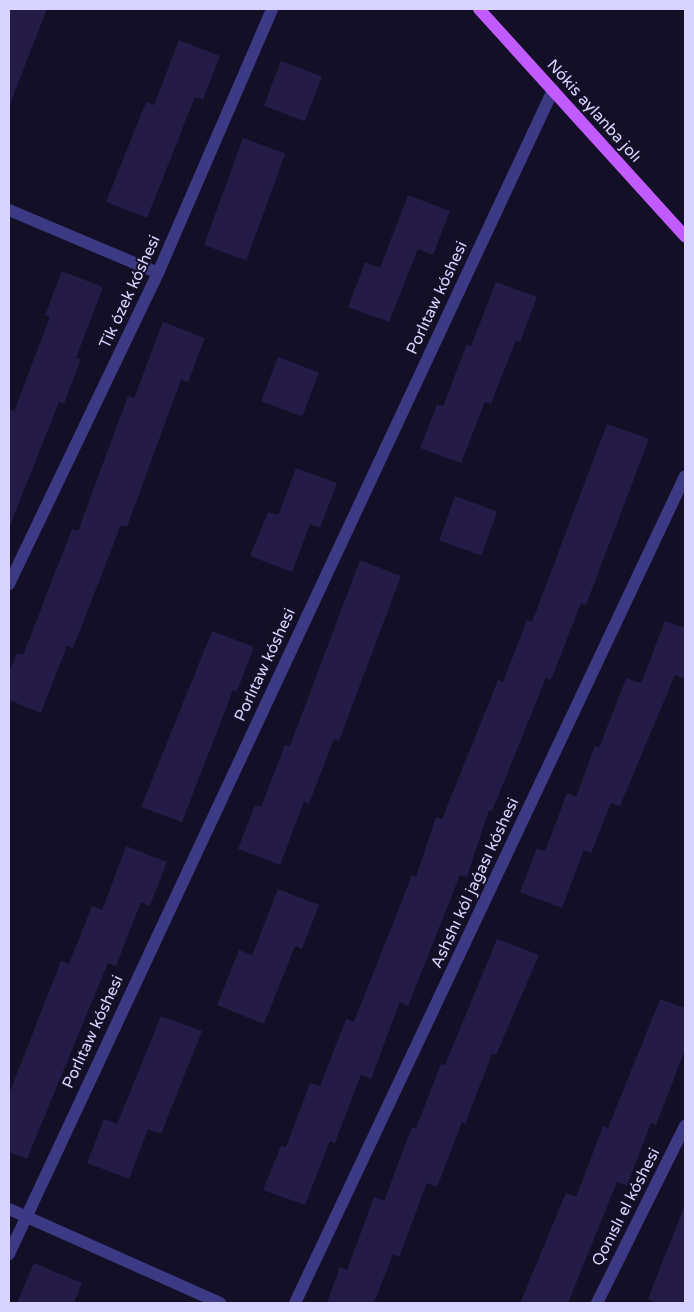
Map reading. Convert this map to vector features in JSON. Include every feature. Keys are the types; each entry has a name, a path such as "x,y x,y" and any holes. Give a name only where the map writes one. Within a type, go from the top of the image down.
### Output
{"main road":[{"name":"Nókis aylanba jolı","path":"479,9 685,236"}],"street":[{"name":"Tik ózek kóshesi","path":"9,584 158,273 272,9"},
{"name":"Porlıtaw kóshesi","path":"9,1254 553,90"},
{"path":"9,210 158,273"},
{"name":"Ashshı kól jaǵası kóshesi","path":"295,1303 685,476"},
{"name":"Qonıslı el kóshesi","path":"597,1303 685,1126"},
{"path":"9,1209 220,1303"}],"building":[{"path":"9,9 47,9 10,104 9,104"},
{"path":"179,40 220,56 203,100 195,97 147,218 106,202 146,102 154,105"},
{"path":"281,61 322,77 305,122 264,106"},
{"path":"243,138 285,153 246,261 204,245"},
{"path":"408,195 450,211 433,255 418,249 389,322 348,307 365,262 380,268"},
{"path":"62,271 103,287 76,358 81,359 64,404 59,402 9,528 9,409 14,411 50,317 45,315"},
{"path":"496,282 537,297 520,342 516,340 491,404 485,402 461,463 420,448 437,404 443,406 467,344 471,346"},
{"path":"163,322 205,338 188,382 181,380 127,527 121,525 73,648 67,646 41,713 9,700 9,673 17,653 23,655 72,529 78,531 128,396 134,398"},
{"path":"278,357 319,373 302,417 261,401"},
{"path":"607,424 649,439 586,605 581,603 551,680 546,678 492,811 489,810 467,877 460,875 408,1006 400,1002 371,1079 361,1075 335,1143 330,1141 305,1205 263,1190 281,1146 286,1147 310,1083 320,1086 346,1019 354,1022 412,875 416,877 436,817 442,819 498,680 503,682 527,620 532,622"},
{"path":"296,468 337,483 320,528 310,524 292,572 250,556 268,512 278,515"},
{"path":"455,496 497,511 481,556 439,540"},
{"path":"360,560 401,576 339,741 334,739 309,804 304,802 280,865 238,849 255,805 261,807 285,745 290,746"},
{"path":"665,621 685,628 685,679 675,675 620,806 611,803 591,853 584,850 562,908 520,892 537,848 545,851 567,793 576,797 595,746 599,748 626,678 641,683"},
{"path":"212,631 254,647 237,691 233,690 182,822 141,807"},
{"path":"126,846 167,862 150,906 141,902 116,966 108,963 27,1159 9,1152 9,1094 61,961 69,964 92,906 102,910"},
{"path":"278,889 319,905 302,949 295,946 264,1024 217,1005 239,950 252,955"},
{"path":"497,939 539,955 496,1055 492,1054 465,1124 462,1122 437,1187 427,1183 399,1257 393,1254 374,1303 327,1303 340,1267 347,1270 374,1197 384,1201 412,1127 416,1128 441,1064 445,1065"},
{"path":"660,999 685,1008 685,1050 656,1125 651,1123 627,1186 617,1182 568,1303 520,1303 566,1193 576,1197 603,1126 608,1128"},
{"path":"161,1016 202,1031 161,1134 148,1129 129,1179 87,1163 104,1119 117,1124"},
{"path":"684,1207 685,1303 658,1303 648,1299"},
{"path":"34,1263 82,1283 74,1303 17,1303"}]}
